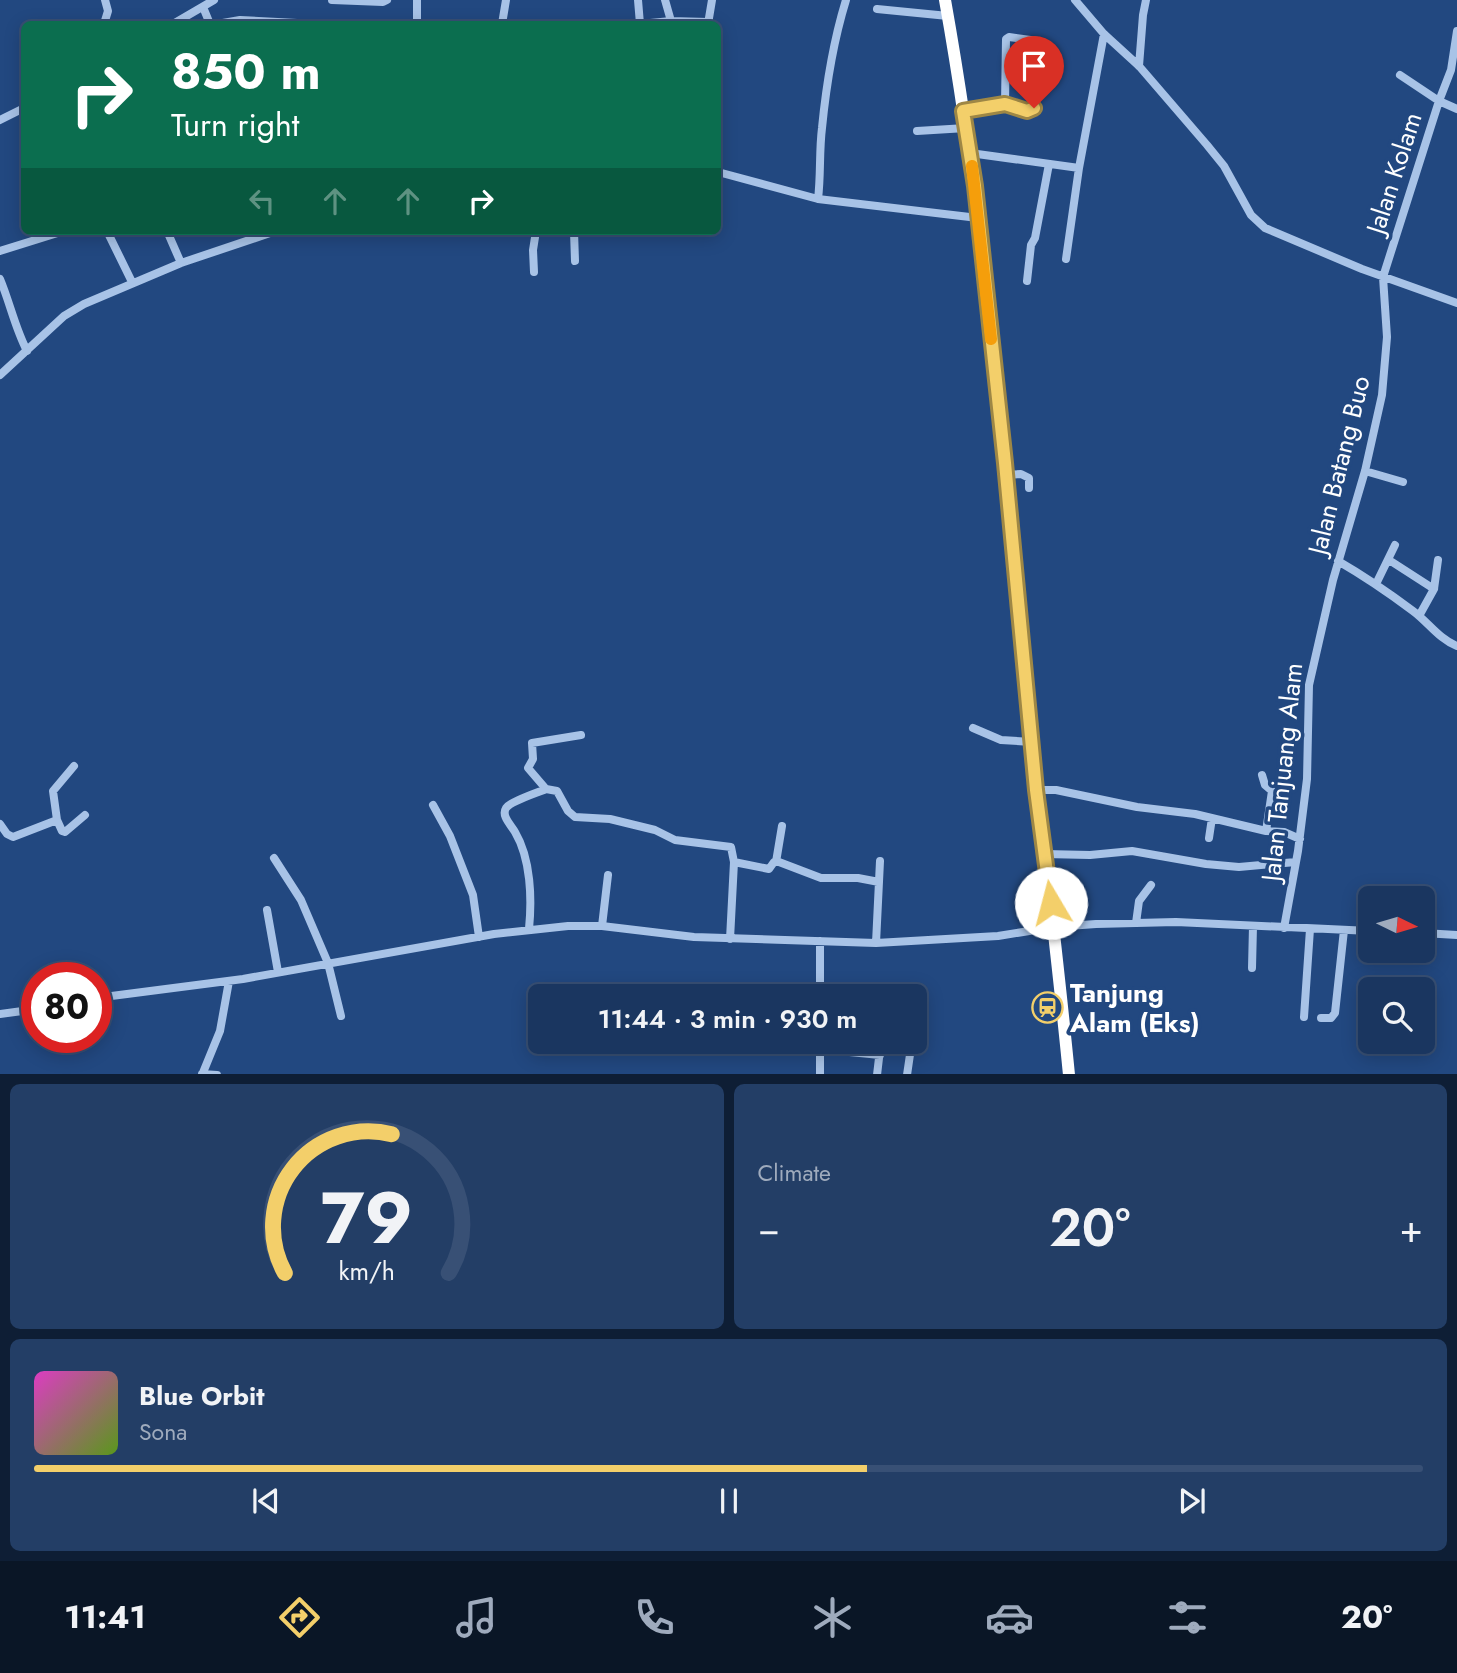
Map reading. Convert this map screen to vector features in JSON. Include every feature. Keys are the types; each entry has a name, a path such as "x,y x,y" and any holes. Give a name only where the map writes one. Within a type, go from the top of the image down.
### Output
{"highway":[{"path":"945,0 978,218 1036,790 1069,1074"}],"street":[{"path":"105,0 108,10 105,21"},
{"path":"178,21 214,0"},
{"path":"332,1 387,0"},
{"path":"417,0 417,21"},
{"path":"502,21 506,0"},
{"path":"638,0 640,21"},
{"path":"666,0 671,21"},
{"path":"708,21 712,0"},
{"path":"818,199 821,131 846,0"},
{"path":"1075,0 1104,34 1139,66 1216,156 1258,222 1273,232 1383,277 1457,303"},
{"path":"1139,66 1146,0"},
{"path":"202,8 208,21"},
{"path":"877,9 948,16"},
{"path":"234,21 259,21"},
{"path":"1400,75 1439,102 1451,70 1457,31"},
{"path":"1066,259 1079,168 1104,34"},
{"path":"963,111 1005,104 1027,111 1034,108 1041,43 1038,41 1009,37 1006,39 1005,104"},
{"name":"Jalan Kolam","path":"1383,277 1439,102 1457,109"},
{"path":"0,120 21,109"},
{"path":"917,131 966,128"},
{"path":"970,153 1079,168"},
{"path":"1027,281 1031,246 1035,238 1048,164"},
{"path":"721,173 818,199 978,218"},
{"path":"0,251 51,235"},
{"path":"109,235 132,282"},
{"path":"169,235 181,263"},
{"path":"0,375 64,316 84,304 132,282 257,235"},
{"path":"534,272 535,235"},
{"path":"574,235 575,261"},
{"name":"Jalan Batang Buo","path":"1333,580 1382,395 1387,337 1383,277"},
{"path":"0,278 14,314 17,331 27,351"},
{"path":"1364,471 1403,482"},
{"path":"1006,475 1026,475 1029,478 1029,488"},
{"path":"1376,584 1395,545"},
{"path":"1389,560 1434,589"},
{"path":"1419,616 1434,589 1438,560"},
{"path":"1338,561 1376,584 1419,616 1445,640 1457,646"},
{"name":"Jalan Tanjuang Alam","path":"1284,928 1300,839 1307,779 1307,699 1314,657 1333,580"},
{"path":"973,728 1001,740 1032,742"},
{"path":"546,789 528,768 533,759 533,743 580,735"},
{"path":"74,766 53,791 57,820 65,832 85,816"},
{"path":"1262,775 1265,785 1272,791 1266,831"},
{"path":"529,929 530,899 521,842 504,815 510,804 546,789 556,791 568,811 575,817 610,819 655,830 675,840 726,845 734,851 730,939"},
{"path":"1036,790 1056,790 1137,807 1212,818 1266,831 1284,832 1300,839"},
{"path":"433,805 450,836 473,895 479,937"},
{"path":"1209,838 1212,818"},
{"path":"0,824 7,834 13,837 57,820"},
{"path":"734,862 769,869 776,862 782,826"},
{"path":"1044,854 1090,855 1132,850 1206,864 1239,867 1296,862"},
{"path":"274,858 300,900 328,963 341,1016"},
{"path":"876,943 880,860"},
{"path":"776,862 821,877 858,878 879,882"},
{"path":"602,926 608,875"},
{"path":"1136,923 1139,901 1151,885"},
{"path":"267,910 278,972"},
{"path":"112,997 229,981 529,929 602,926 694,937 876,943 998,936 1054,927 1136,923 1176,922 1358,931"},
{"path":"1252,968 1253,926"},
{"path":"1304,1017 1310,929"},
{"path":"1321,1018 1331,1018 1335,1013 1344,930"},
{"path":"1435,934 1457,935"},
{"path":"820,941 820,984"},
{"path":"217,1074 202,1074 219,1031 229,981"},
{"path":"0,1014 21,1011"},
{"path":"820,1054 820,1074"},
{"path":"874,1054 880,1055 877,1074"},
{"path":"907,1074 910,1054"}],"slow traffic":[{"path":"972,166 991,339"}],"place":[{"name":"Tanjung Alam (Eks)","path":"1047,1008"}],"route":[{"path":"1034,108 1027,111 1005,104 963,111 975,186 1036,790 1051,903"}]}
